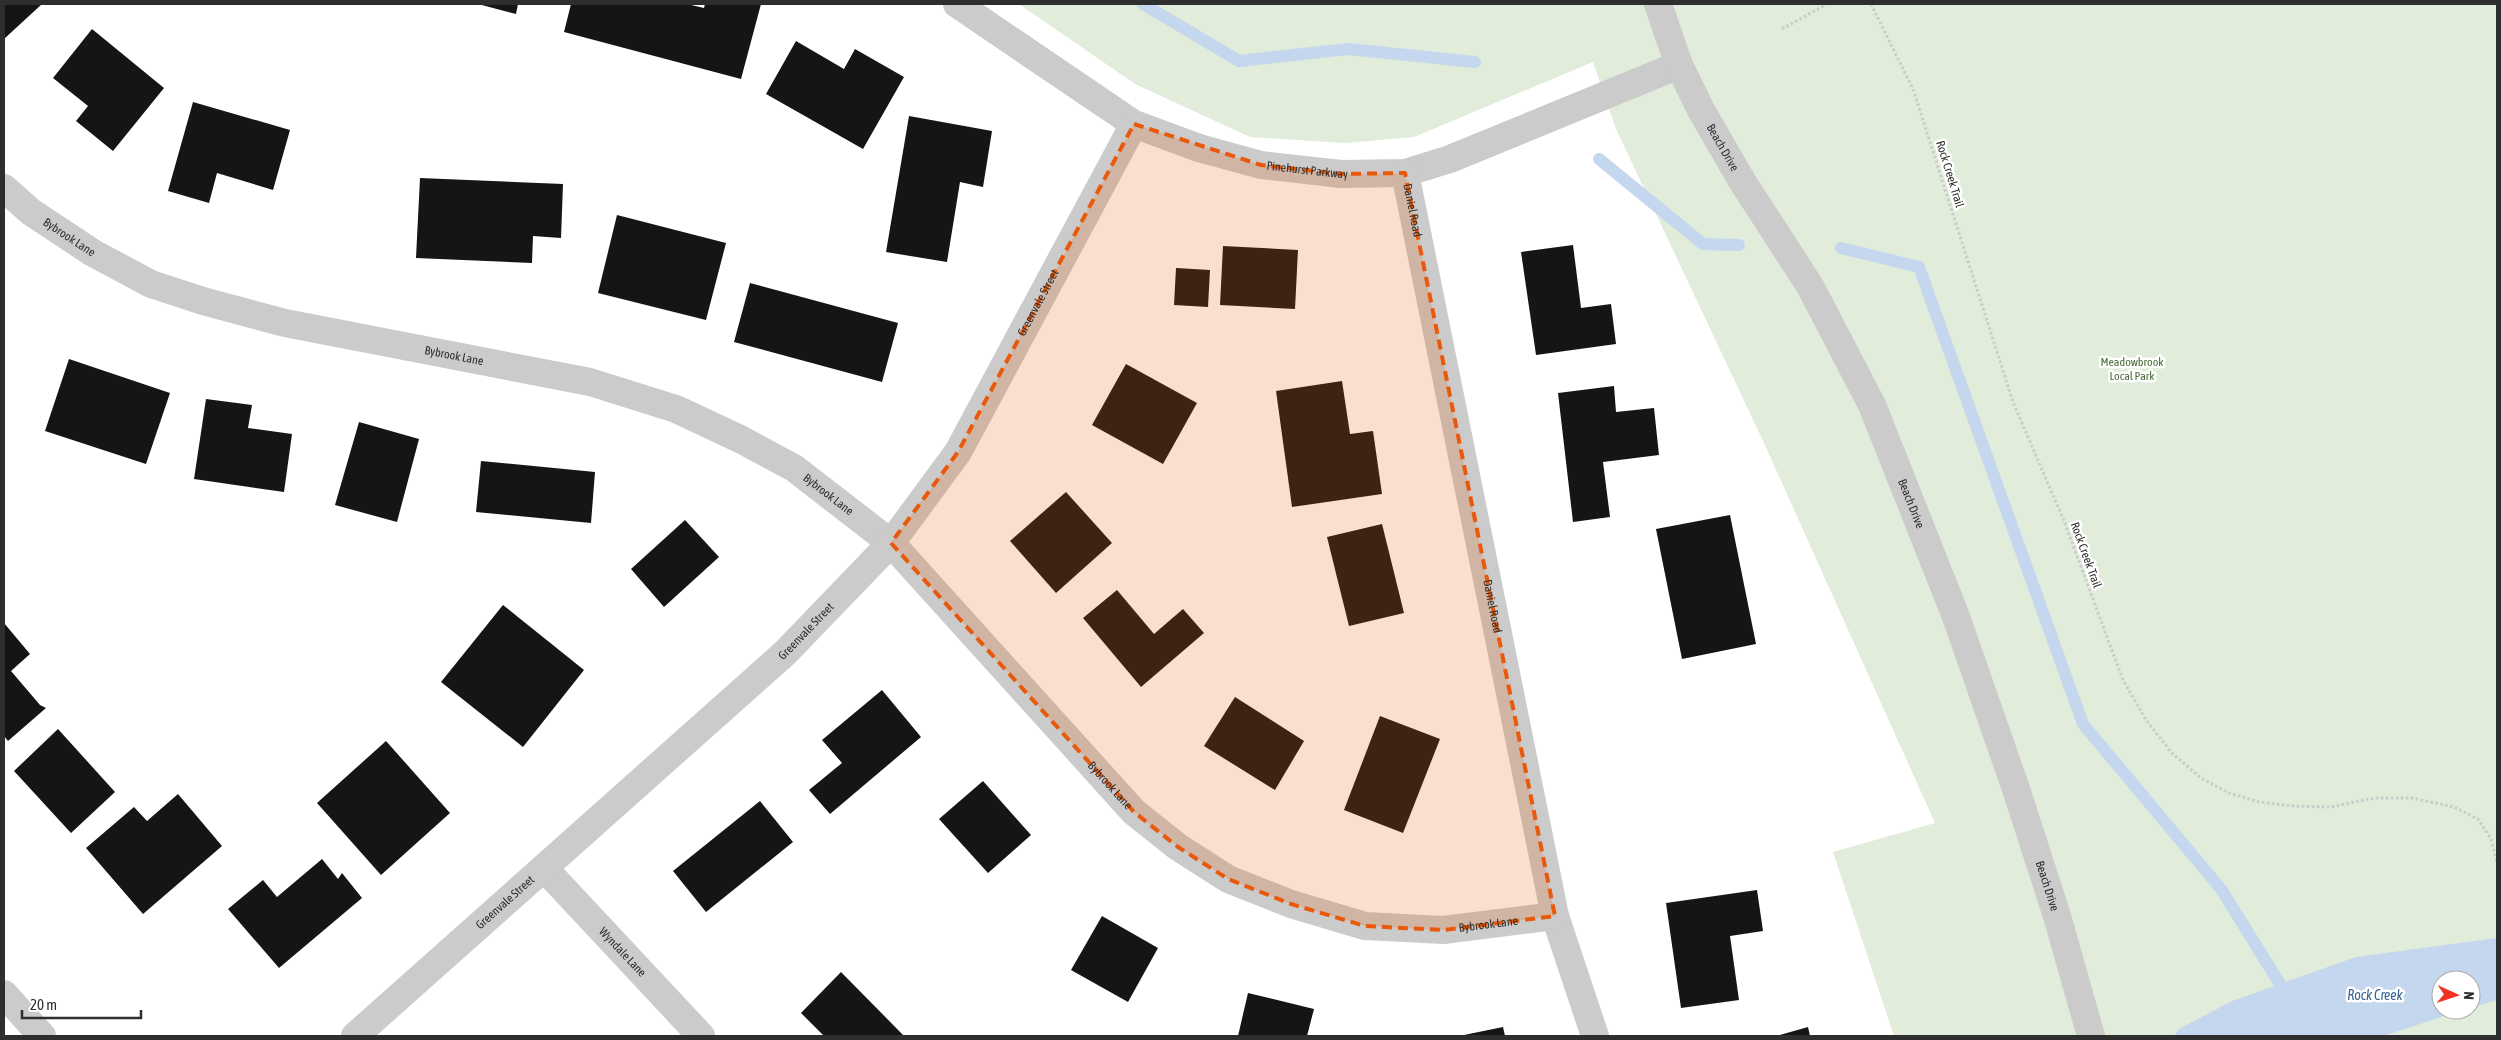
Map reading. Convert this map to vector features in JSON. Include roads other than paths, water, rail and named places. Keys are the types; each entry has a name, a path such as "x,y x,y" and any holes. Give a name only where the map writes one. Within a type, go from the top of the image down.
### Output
{"street":[{"name":"Pinehurst Parkway","path":"957,4 1134,124 1199,148 1261,165 1341,174 1405,173 1450,159 1679,65"},
{"name":"Beach Drive","path":"1658,4 1679,65 1716,140 1810,286 1872,406 1955,614 2015,786 2057,916 2091,1036"},
{"name":"Greenvale Street","path":"355,1036 785,653 891,543 967,435 1134,124"},
{"name":"Daniel Road","path":"1405,173 1555,916 1595,1036"},
{"name":"Bybrook Lane","path":"4,188 31,212 93,253 151,284 203,302 285,323 590,382 676,409 740,439 794,468 891,543 1134,812 1178,847 1228,879 1290,904 1365,926 1443,930 1555,916"},
{"name":"Wyndale Lane","path":"544,868 701,1036"},
{"path":"4,994 42,1036"}],"water":[{"name":"Rock Creek","path":"2497,938 2497,1000 2481,1005 2481,970 2431,970 2432,1020 2383,1036 2174,1036 2179,1029 2232,1001 2356,957"}],"waterway":[{"path":"1143,4 1239,61 1348,49 1475,62"},
{"path":"1599,159 1703,244 1739,245"},
{"path":"1841,248 1919,267 2083,724 2221,889 2288,997"}],"park label":[{"name":"Meadowbrook Local Park","path":"2132,369"}]}
